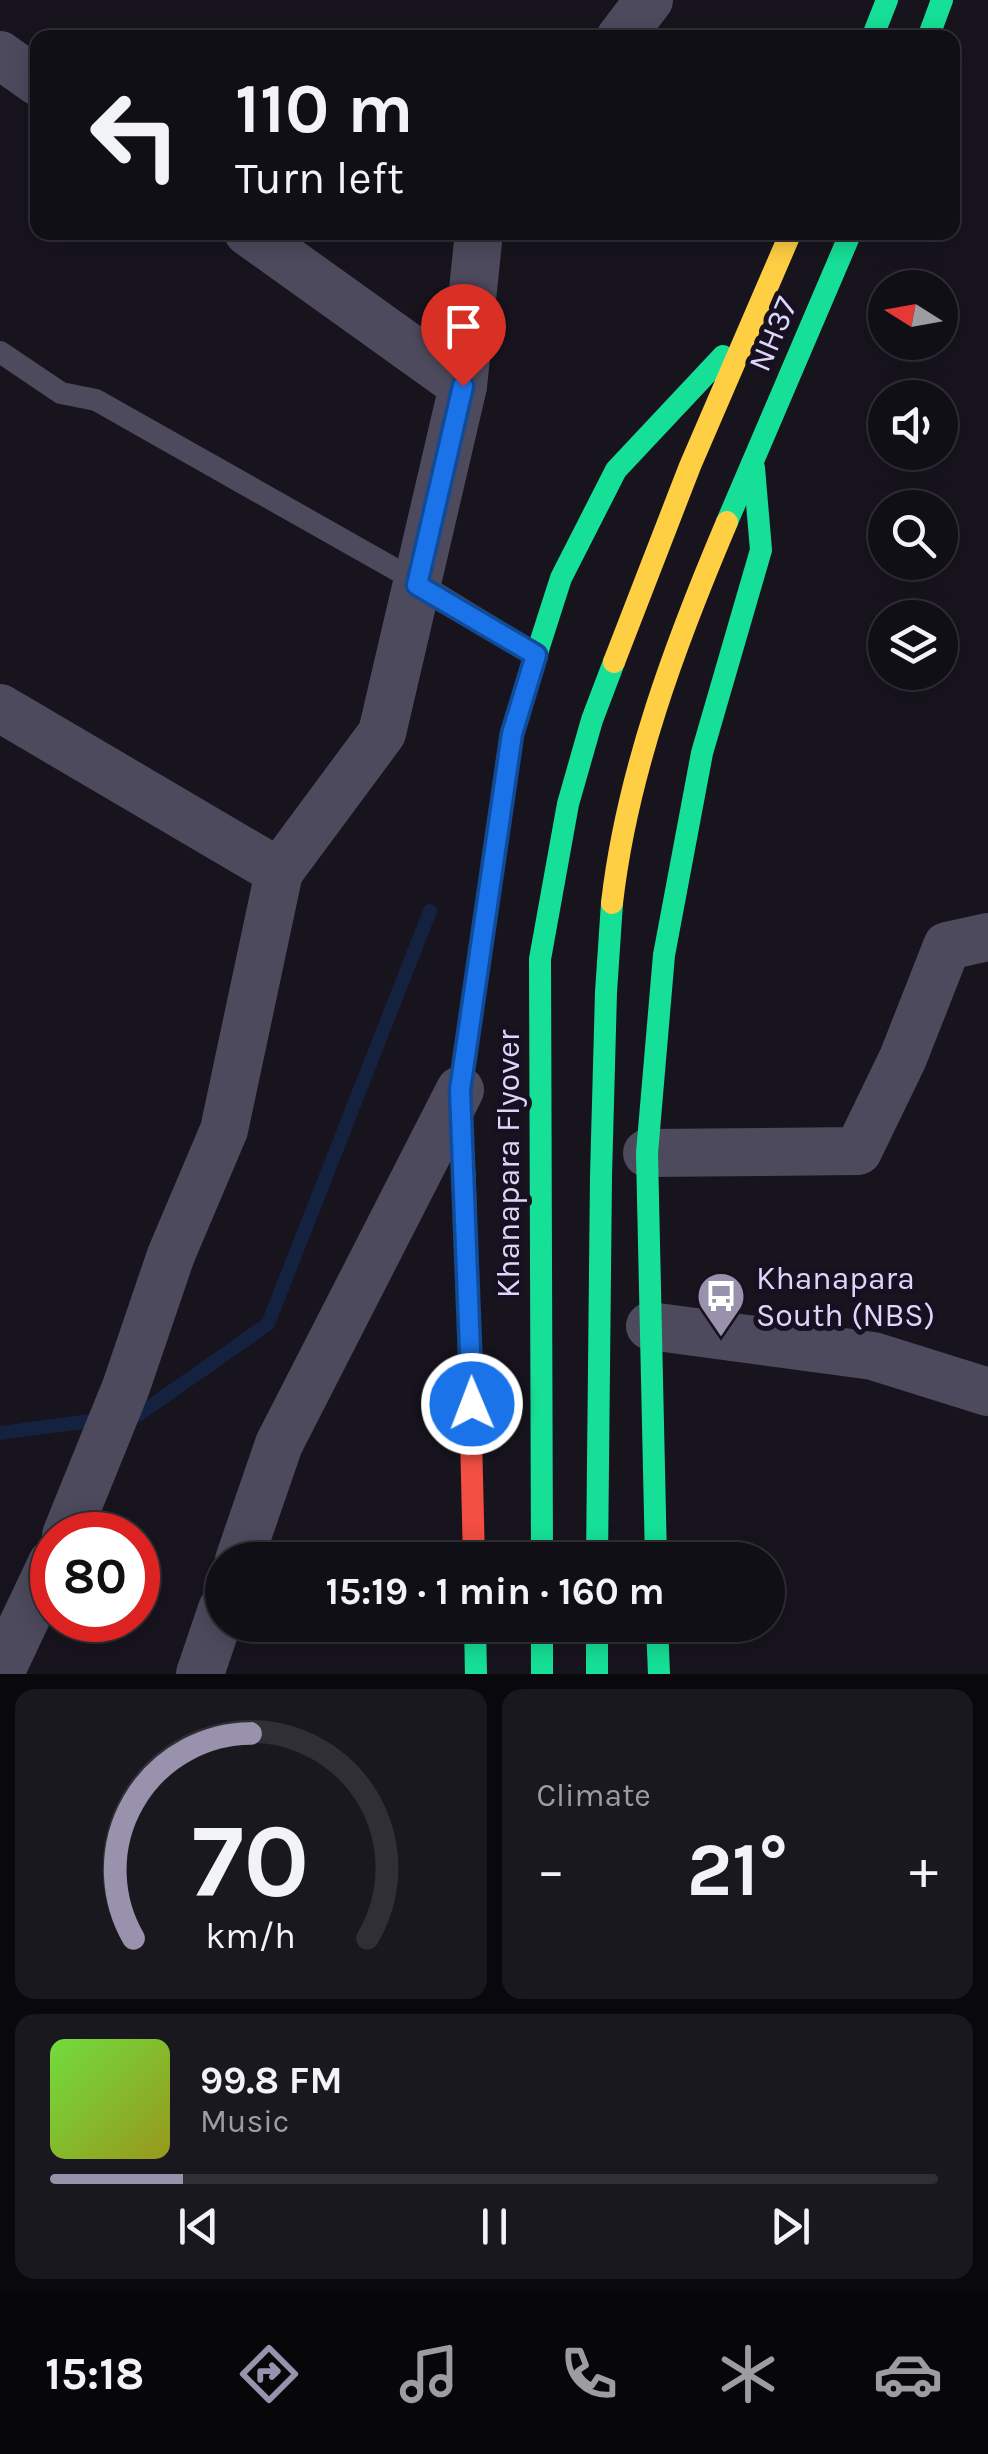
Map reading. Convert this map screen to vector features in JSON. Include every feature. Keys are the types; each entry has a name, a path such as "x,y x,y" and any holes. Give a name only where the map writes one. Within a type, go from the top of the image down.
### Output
{"highway":[{"path":"875,30 888,0"},
{"path":"931,30 942,0"},
{"name":"NH37","path":"752,324 788,240"},
{"name":"NH37","path":"754,460 848,240"},
{"path":"474,1542 469,1264 460,1090 512,734 561,578 616,470 752,324"},
{"name":"Khanapara Flyover","path":"542,1542 540,959 568,804 592,720 690,466 752,324"},
{"path":"597,1542 597,1311 607,956 618,866 667,674 754,460"},
{"path":"656,1542 647,1153 664,954 702,753 762,550 754,460"},
{"path":"475,1642 476,1674"},
{"path":"542,1642 542,1674"},
{"path":"597,1642 597,1674"},
{"path":"657,1642 658,1674"}],"street":[{"path":"626,30 650,0"},
{"path":"0,55 30,76"},
{"path":"259,240 463,386"},
{"path":"75,1512 126,1387 171,1255 224,1130 279,872 382,734 463,386 478,240"},
{"path":"0,708 279,872"},
{"path":"647,1153 858,1150 903,1058 947,946 988,937"},
{"path":"245,1542 279,1444 460,1090"},
{"path":"383,1240 428,1226 448,1235 469,1264"},
{"path":"650,1326 872,1356 988,1392"},
{"path":"0,1673 30,1610"},
{"path":"200,1674 211,1642"}],"lane":[{"path":"0,352 61,393 96,400 536,655"}],"waterway":[{"path":"126,1416 138,1415 268,1324 430,911"},
{"path":"0,1433 105,1419"}],"traffic: fast":[{"path":"875,30 887,0"},
{"path":"931,30 942,0"},
{"path":"727,522 848,240"},
{"path":"465,1188 460,1090 511,734 561,578 616,470 723,356"},
{"path":"656,1542 647,1153 664,955 702,753 761,550 754,468"},
{"path":"542,1542 540,959 568,804 592,720 614,662"},
{"path":"597,1542 601,1176 612,903"},
{"path":"475,1642 476,1674"},
{"path":"542,1642 542,1674"},
{"path":"597,1642 597,1674"},
{"path":"658,1642 659,1674"}],"traffic: slow":[{"path":"614,662 690,466 788,240"},
{"path":"612,903 629,805 656,708 727,522"}],"traffic: jam":[{"path":"465,1188 474,1542"}],"place":[{"name":"Khanapara South (NBS)","path":"721,1338"}],"route":[{"path":"463,386 417,585 536,655 512,734 460,1090 472,1404"}]}
